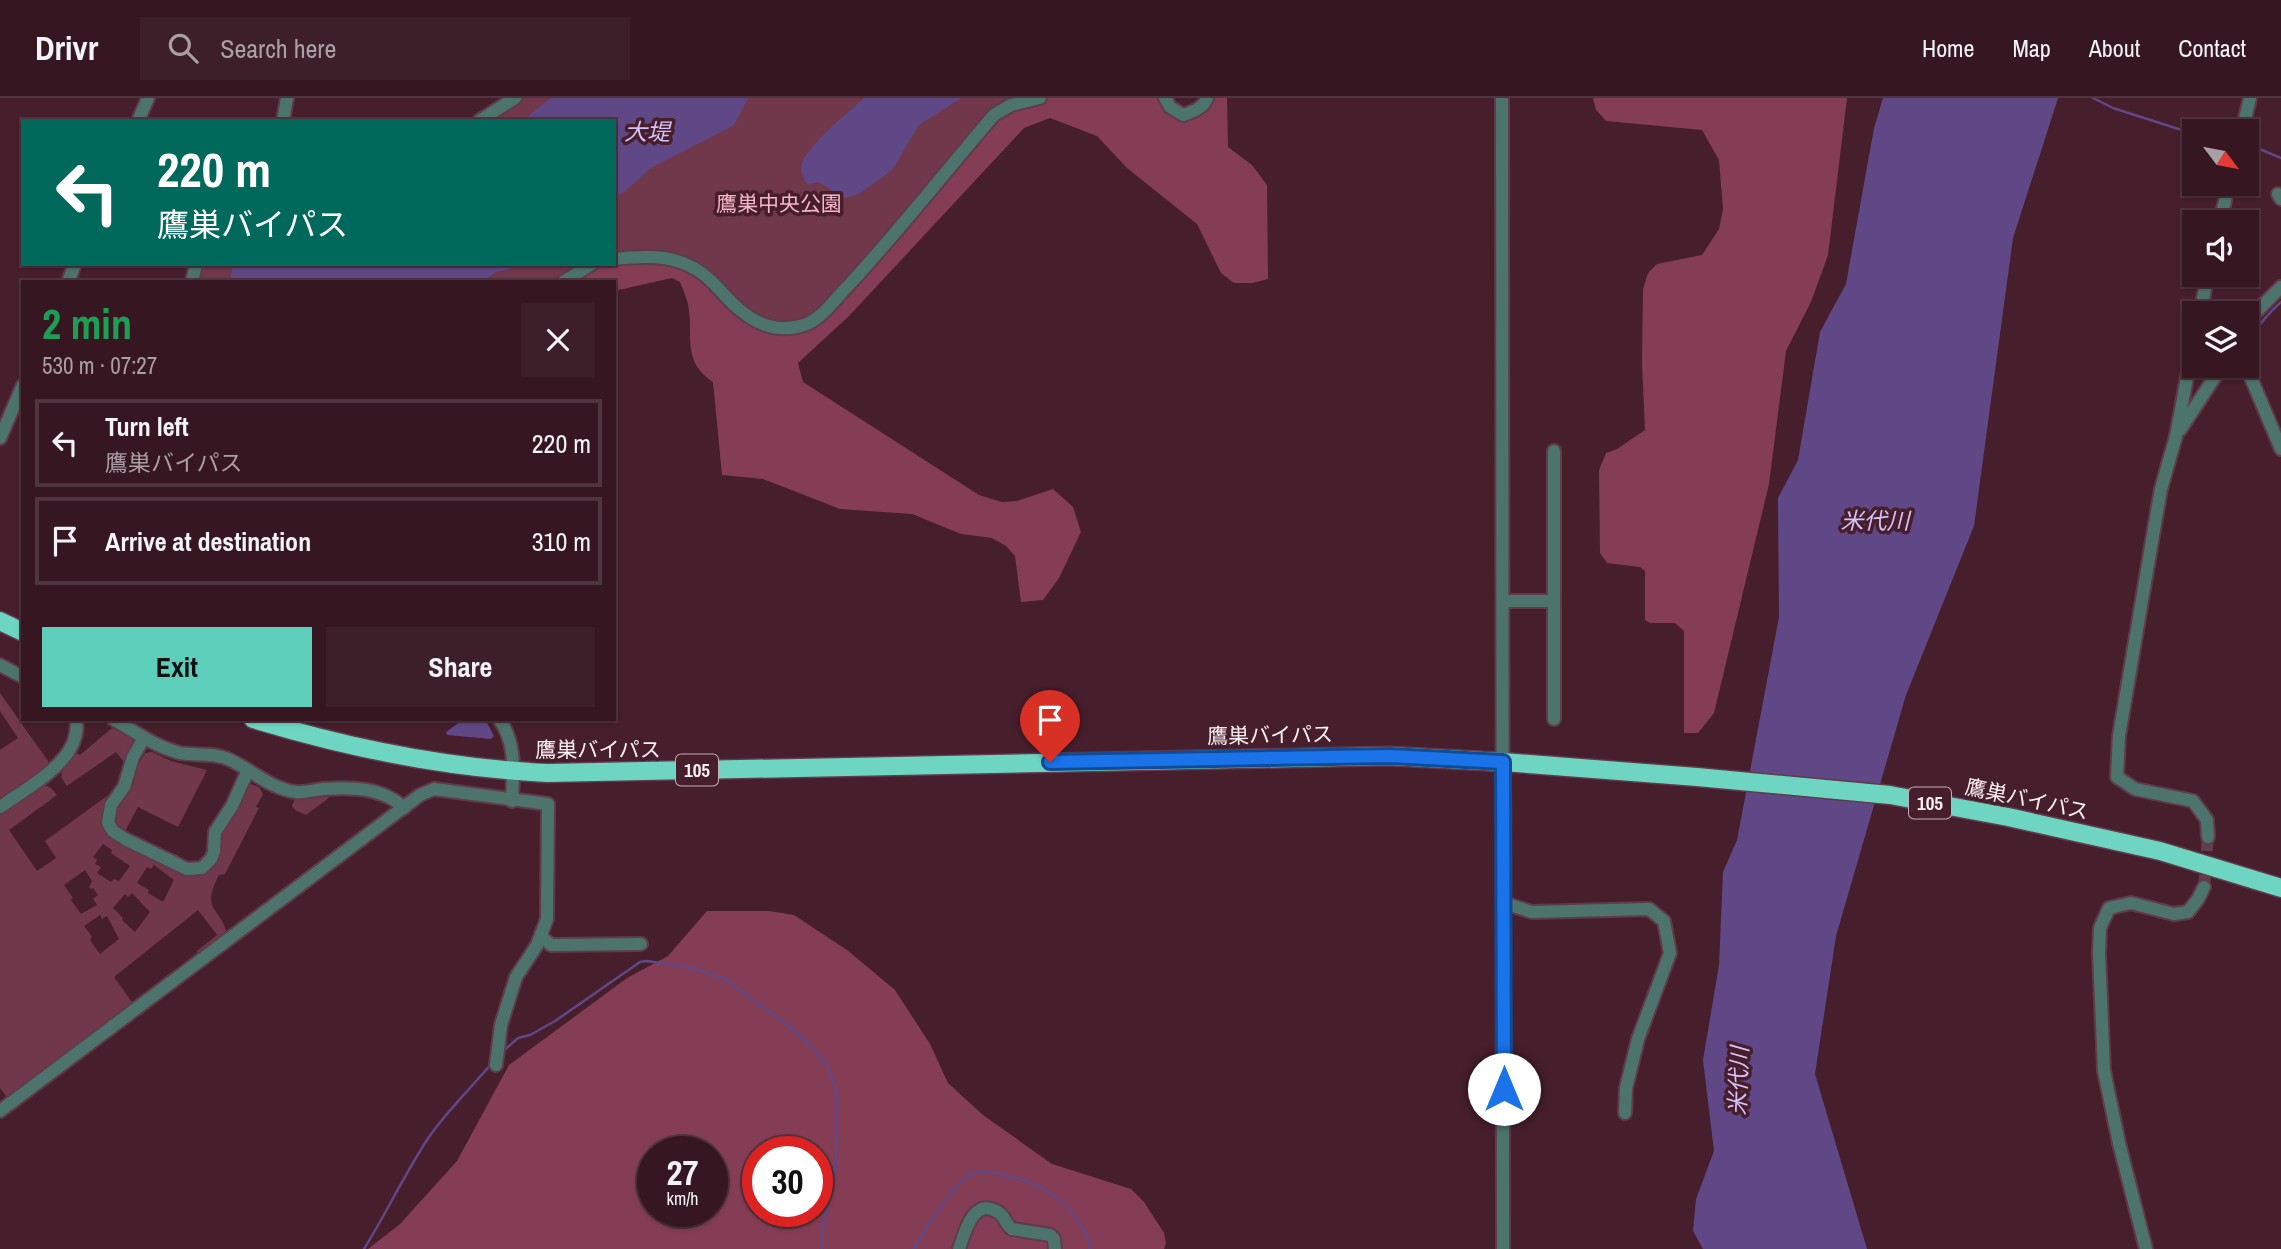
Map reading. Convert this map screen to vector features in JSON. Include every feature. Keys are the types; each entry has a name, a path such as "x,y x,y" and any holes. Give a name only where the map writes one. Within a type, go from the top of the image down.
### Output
{"highway":[{"path":"0,621 21,631"},
{"name":"鷹巣バイパス","path":"259,721 360,748 514,771 584,773 1390,756 1697,777 1890,795 2008,817 2160,851 2281,888"}],"street":[{"path":"139,119 148,98"},
{"path":"283,119 287,98"},
{"path":"482,119 515,98"},
{"path":"616,259 677,259 707,277 739,310 764,326 780,329 806,325 821,314 860,273 994,115 1011,105 1041,98"},
{"path":"1166,98 1170,107 1183,115 1193,112 1208,98"},
{"path":"1502,98 1503,1249"},
{"path":"2245,119 2250,98"},
{"path":"566,280 589,266"},
{"path":"2259,309 2281,287"},
{"path":"2187,378 2152,535 2119,736 2116,777 2136,789 2193,802 2207,820 2208,837"},
{"path":"2176,436 2214,378"},
{"path":"2251,378 2281,449"},
{"path":"0,438 21,390"},
{"path":"1553,451 1554,719"},
{"path":"1503,601 1554,601"},
{"path":"0,664 21,676"},
{"path":"0,807 66,758 75,741 78,730 76,721"},
{"path":"116,721 161,748 184,754 208,754 225,758 283,789 298,792 340,788 373,791 389,796 404,808"},
{"path":"501,721 507,729 512,750 512,801"},
{"path":"144,738 132,757 124,787 111,805 108,823 113,831 125,839 187,869 202,868 211,859 215,832 232,806 248,770"},
{"path":"0,1111 420,795 434,789 548,804 547,919 516,977 501,1026 496,1065"},
{"path":"2146,1249 2104,1071 2099,966 2101,928 2109,908 2131,903 2174,914 2188,912 2204,887"},
{"path":"1504,903 1532,912 1649,909 1664,921 1670,953 1638,1039 1626,1088 1625,1113"},
{"path":"541,934 551,945 641,944"},
{"path":"959,1249 973,1215 987,1208 1003,1216 1007,1226 1012,1229 1050,1235 1054,1239 1055,1249"}],"green space":[{"name":"鷹巣中央公園","path":"515,98 1040,98 806,325 764,325 707,277 616,259 616,119 482,119"},
{"path":"196,266 589,266 566,280 192,280"},
{"path":"0,693 50,764 0,801 0,750 18,738 0,711"},
{"path":"112,728 132,739 133,746 125,763 116,752 67,786 61,777 74,752 80,755"},
{"path":"152,752 171,761 207,770 178,827 138,807 124,833 116,827 113,819 118,803 126,797 134,783 137,761 140,762 145,753"},
{"path":"250,784 259,787 263,794 256,807 259,808 225,874 219,875 211,896 213,908 227,934 200,957 197,951 217,935 198,910 114,977 134,1005 9,1100 0,1088 0,813 39,786 48,786 57,795 9,830 37,871 56,858 45,841 118,788 105,808 103,822 194,874 241,802","holes":["103,844 130,866 119,881 114,879 111,882 97,873 101,867 95,864 97,860 93,857","154,865 174,880 163,902 137,883 147,867 151,869","85,870 92,881 89,887 98,895 93,899 97,905 81,914 64,885","132,893 150,912 135,932 113,908 125,894 128,897","100,915 102,919 107,916 119,939 100,954 90,940 92,937 84,926"]},
{"path":"295,798 329,798 306,815 292,806"}],"shaded area":[{"path":"1040,98 1165,98 1183,115 1207,98 1227,98 1228,147 1252,165 1267,185 1268,279 1253,283 1234,283 1221,273 1197,224 1127,168 1097,136 1050,118 1024,128 849,316 798,363 803,382 979,495 1002,502 1017,501 1053,489 1073,507 1081,532 1059,578 1043,600 1021,602 1015,556 1006,546 992,538 961,534 912,514 840,509 763,479 722,475 713,382 703,374 693,357 688,304 680,282 672,278 616,291 616,280 566,280 589,266 616,266 616,263 677,259 764,325 806,325 994,115"},
{"path":"1593,98 1847,98 1828,255 1811,302 1786,351 1769,484 1714,713 1698,733 1684,733 1684,631 1675,623 1650,623 1645,620 1645,571 1640,567 1607,563 1600,553 1599,470 1606,453 1617,449 1645,430 1643,289 1648,273 1657,264 1702,255 1719,229 1723,209 1719,160 1702,130 1606,121 1596,110"},
{"path":"707,911 769,911 794,915 847,950 895,990 930,1044 948,1083 983,1115 1052,1164 1131,1189 1144,1202 1164,1233 1164,1249 368,1249 400,1224 457,1161 509,1065 627,978 668,956"}],"water":[{"name":"大堤","path":"551,98 748,98 734,125 649,169 623,193 616,195 616,119 525,119"},
{"path":"864,98 961,98 919,125 892,170 859,194 844,198 818,182 808,185 801,170 805,157 839,120"},
{"name":"米代川","path":"1883,98 2058,98 2013,238 1974,526 1906,695 1836,936 1815,1074 1867,1249 1703,1249 1693,1231 1696,1199 1714,1151 1703,1060 1719,965 1723,872 1737,840 1779,617 1778,498 1798,460 1820,332 1846,284 1874,128"},
{"path":"233,266 519,266 498,272 485,280 230,280"},
{"path":"461,721 486,721 494,736 491,739 447,735 446,732"}],"waterway":[{"path":"2093,98 2113,108 2182,130"},
{"path":"2259,149 2281,158"},
{"path":"2259,327 2281,302"},
{"path":"501,1053 518,1038 530,1035 555,1021 640,962 693,968 725,979 790,1027 828,1066 837,1092 837,1141 835,1172 823,1227 822,1249"},
{"path":"364,1249 429,1137 492,1063"},
{"path":"913,1249 958,1185 966,1177 982,1172 1022,1180 1047,1191 1077,1219 1091,1245 1089,1249"}],"tunnel":[{"path":"2204,887 2208,837"}],"route":[{"path":"1050,762 1390,756 1503,762 1504,1089"}]}
